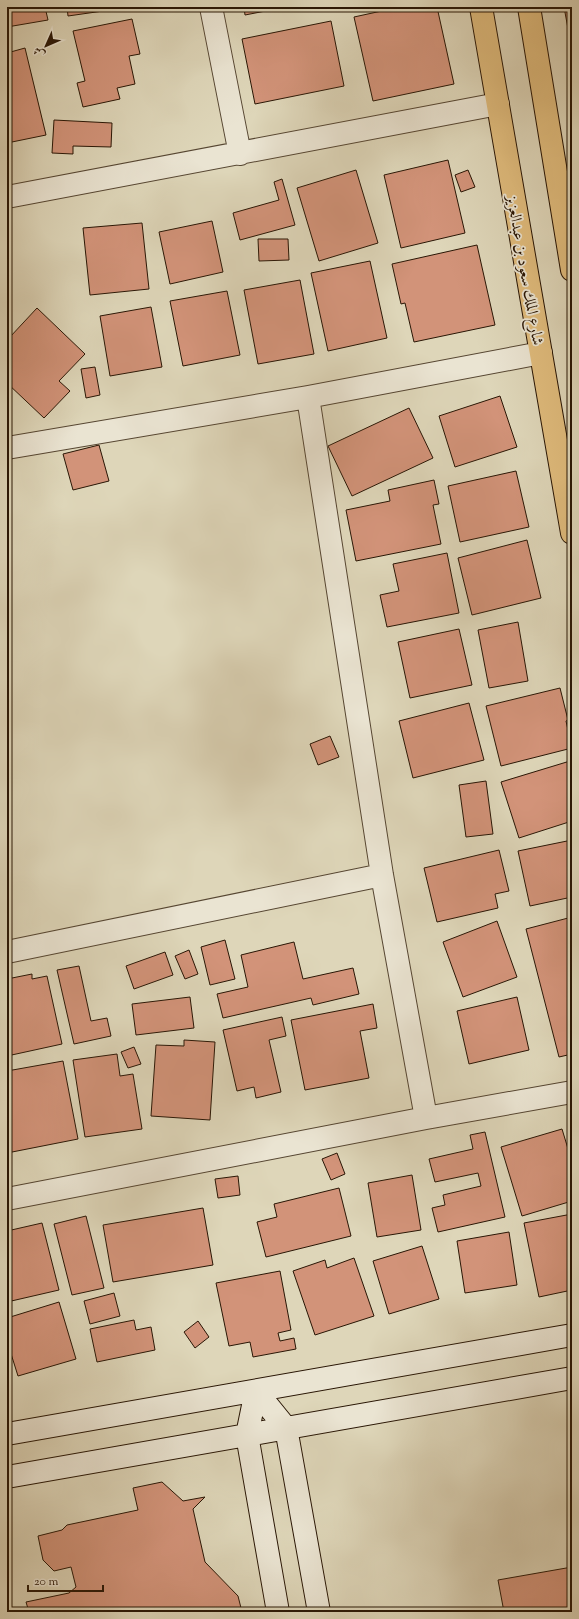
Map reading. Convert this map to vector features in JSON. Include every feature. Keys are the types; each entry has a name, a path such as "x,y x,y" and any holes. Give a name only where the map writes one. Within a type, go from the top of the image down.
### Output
{"main road":[{"name":"شارع الملك سعود بن عبدالعزيز","path":"481,7 572,533"},
{"path":"529,7 572,270"}],"street":[{"path":"211,7 240,154"},
{"path":"7,197 498,104"},
{"path":"7,448 308,397 541,353"},
{"path":"308,397 382,875 426,1118"},
{"path":"7,952 382,875"},
{"path":"7,1199 426,1118 572,1092"},
{"path":"7,1434 572,1335"},
{"path":"7,1477 572,1378"},
{"path":"256,1391 286,1428 319,1612"},
{"path":"256,1391 247,1435 278,1612"}],"building":[{"path":"7,7 45,7 48,20 7,27"},
{"path":"67,7 131,7 68,16"},
{"path":"244,7 286,7 245,15"},
{"path":"400,7 437,7 454,84 373,101 354,17"},
{"path":"564,7 572,7 572,45 571,45"},
{"path":"132,19 140,54 129,56 135,84 117,88 120,99 83,107 77,83 85,81 73,31"},
{"path":"331,21 344,86 255,104 242,39"},
{"path":"25,48 46,135 7,143 7,53"},
{"path":"54,120 112,123 111,147 73,146 73,154 52,153"},
{"path":"448,160 465,233 401,248 384,175"},
{"path":"356,170 378,243 319,261 297,188"},
{"path":"468,170 475,187 461,192 455,175"},
{"path":"282,179 295,225 240,240 233,213 279,200 274,182"},
{"path":"212,221 223,272 170,284 159,232"},
{"path":"142,223 149,289 90,295 83,228"},
{"path":"258,239 288,239 289,260 259,261"},
{"path":"477,245 495,325 414,342 405,303 401,304 392,264"},
{"path":"370,261 387,338 328,351 311,273"},
{"path":"300,280 314,354 258,364 244,290"},
{"path":"227,291 240,355 183,366 170,301"},
{"path":"151,307 162,367 110,376 100,316"},
{"path":"37,308 85,354 59,381 70,391 44,418 7,383 7,334 10,337"},
{"path":"95,367 100,395 86,398 81,369"},
{"path":"500,396 517,447 455,467 439,416"},
{"path":"409,408 433,458 352,496 328,446"},
{"path":"99,445 109,481 73,490 63,454"},
{"path":"516,471 529,527 460,542 448,486"},
{"path":"434,480 439,504 433,505 441,544 356,561 346,510 390,501 388,490"},
{"path":"527,540 541,598 472,615 458,558"},
{"path":"447,553 459,613 387,627 380,595 399,591 393,564"},
{"path":"518,622 528,681 489,688 478,630"},
{"path":"459,629 472,685 410,698 398,642"},
{"path":"560,688 568,720 566,721 572,748 501,766 486,706"},
{"path":"469,703 484,760 413,778 399,721"},
{"path":"330,736 339,757 318,765 310,744"},
{"path":"570,761 572,766 572,821 519,838 501,782"},
{"path":"486,781 493,834 466,837 459,785"},
{"path":"572,840 572,897 530,906 518,851"},
{"path":"499,850 509,891 495,894 498,908 437,922 424,868"},
{"path":"572,917 572,1054 559,1057 526,929"},
{"path":"497,921 517,977 463,997 443,942"},
{"path":"225,940 235,979 210,985 201,947"},
{"path":"294,942 303,979 353,968 359,994 313,1005 311,998 223,1018 217,994 248,987 241,955"},
{"path":"189,950 198,974 185,979 175,956"},
{"path":"165,952 173,975 134,989 126,966"},
{"path":"79,966 91,1021 107,1018 111,1036 74,1044 57,970"},
{"path":"32,974 32,979 47,976 62,1044 7,1056 7,979"},
{"path":"190,997 194,1028 136,1035 132,1004"},
{"path":"517,997 529,1050 469,1064 457,1011"},
{"path":"373,1004 377,1028 360,1031 369,1078 305,1090 291,1020"},
{"path":"282,1017 286,1036 269,1040 281,1092 256,1098 254,1087 237,1091 223,1030"},
{"path":"184,1040 215,1042 210,1120 151,1116 156,1045 184,1046"},
{"path":"134,1047 141,1064 128,1068 121,1052"},
{"path":"117,1054 120,1076 133,1074 142,1129 85,1137 73,1060"},
{"path":"63,1061 78,1139 7,1153 7,1071"},
{"path":"562,1129 572,1162 572,1201 522,1216 501,1147"},
{"path":"485,1132 505,1217 438,1232 432,1208 445,1205 443,1195 481,1186 478,1173 435,1182 429,1159 473,1149 470,1135"},
{"path":"337,1153 345,1174 331,1180 322,1159"},
{"path":"412,1175 421,1230 377,1237 368,1183"},
{"path":"238,1176 240,1195 218,1198 215,1179"},
{"path":"339,1188 351,1236 266,1257 257,1222 277,1217 274,1204"},
{"path":"203,1208 213,1265 113,1282 103,1225"},
{"path":"572,1214 572,1290 539,1297 524,1223"},
{"path":"86,1216 104,1288 72,1295 54,1224"},
{"path":"42,1223 59,1290 7,1302 7,1231"},
{"path":"509,1232 517,1285 465,1293 457,1241"},
{"path":"422,1246 439,1299 389,1314 373,1261"},
{"path":"354,1258 374,1316 315,1335 293,1271 325,1260 327,1268"},
{"path":"280,1271 291,1330 278,1333 280,1341 294,1338 296,1349 253,1357 250,1342 229,1346 216,1283"},
{"path":"114,1293 120,1316 90,1324 84,1301"},
{"path":"59,1302 76,1359 18,1376 7,1341 7,1318"},
{"path":"134,1320 136,1330 151,1327 155,1350 97,1362 90,1329"},
{"path":"198,1321 209,1337 195,1348 184,1332"},
{"path":"162,1482 183,1501 205,1497 193,1509 205,1562 238,1596 242,1612 29,1612 26,1602 69,1593 76,1587 71,1567 54,1571 43,1560 38,1536 62,1530 67,1525 138,1510 133,1488"},
{"path":"572,1567 572,1612 504,1612 498,1580"}]}
